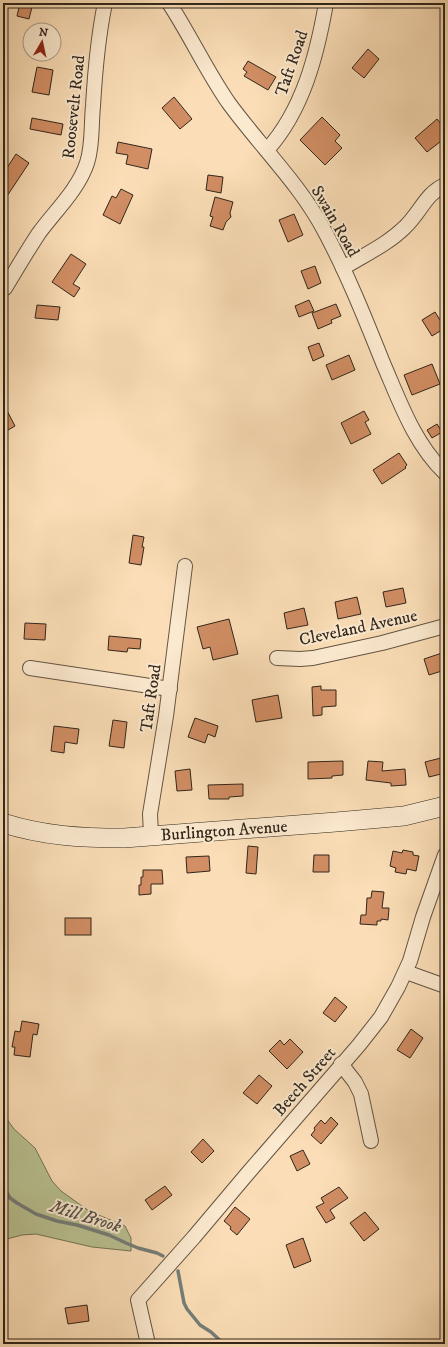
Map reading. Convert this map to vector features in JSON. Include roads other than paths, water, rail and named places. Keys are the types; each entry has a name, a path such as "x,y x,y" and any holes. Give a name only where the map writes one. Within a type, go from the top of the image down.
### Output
{"main road":[{"name":"Burlington Avenue","path":"3,823 57,836 124,838 404,816 445,806"}],"street":[{"name":"Roosevelt Road","path":"5,288 39,234 74,187 87,162 91,138 99,31 105,3"},
{"name":"Swain Road","path":"169,3 216,85 267,150 308,205 323,228 343,268 412,428 426,452 445,473"},
{"name":"Taft Road","path":"267,150 279,135 297,103 309,77 326,3"},
{"path":"343,268 398,234 410,222 431,193 445,185"},
{"name":"Taft Road","path":"151,835 150,814 170,689 185,566"},
{"name":"Cleveland Avenue","path":"278,658 313,658 382,643 445,626"},
{"path":"30,668 170,689"},
{"name":"Beech Street","path":"148,1344 138,1300 359,1045 381,1017 406,972 445,855"},
{"path":"406,972 445,986"},
{"path":"341,1064 362,1094 371,1141"}],"waterway":[{"name":"Mill Brook","path":"7,1193 10,1198 36,1214 109,1235 138,1248 163,1256"},
{"name":"Mill Brook","path":"178,1271 184,1303 187,1309 200,1325 211,1332 224,1344"}]}
